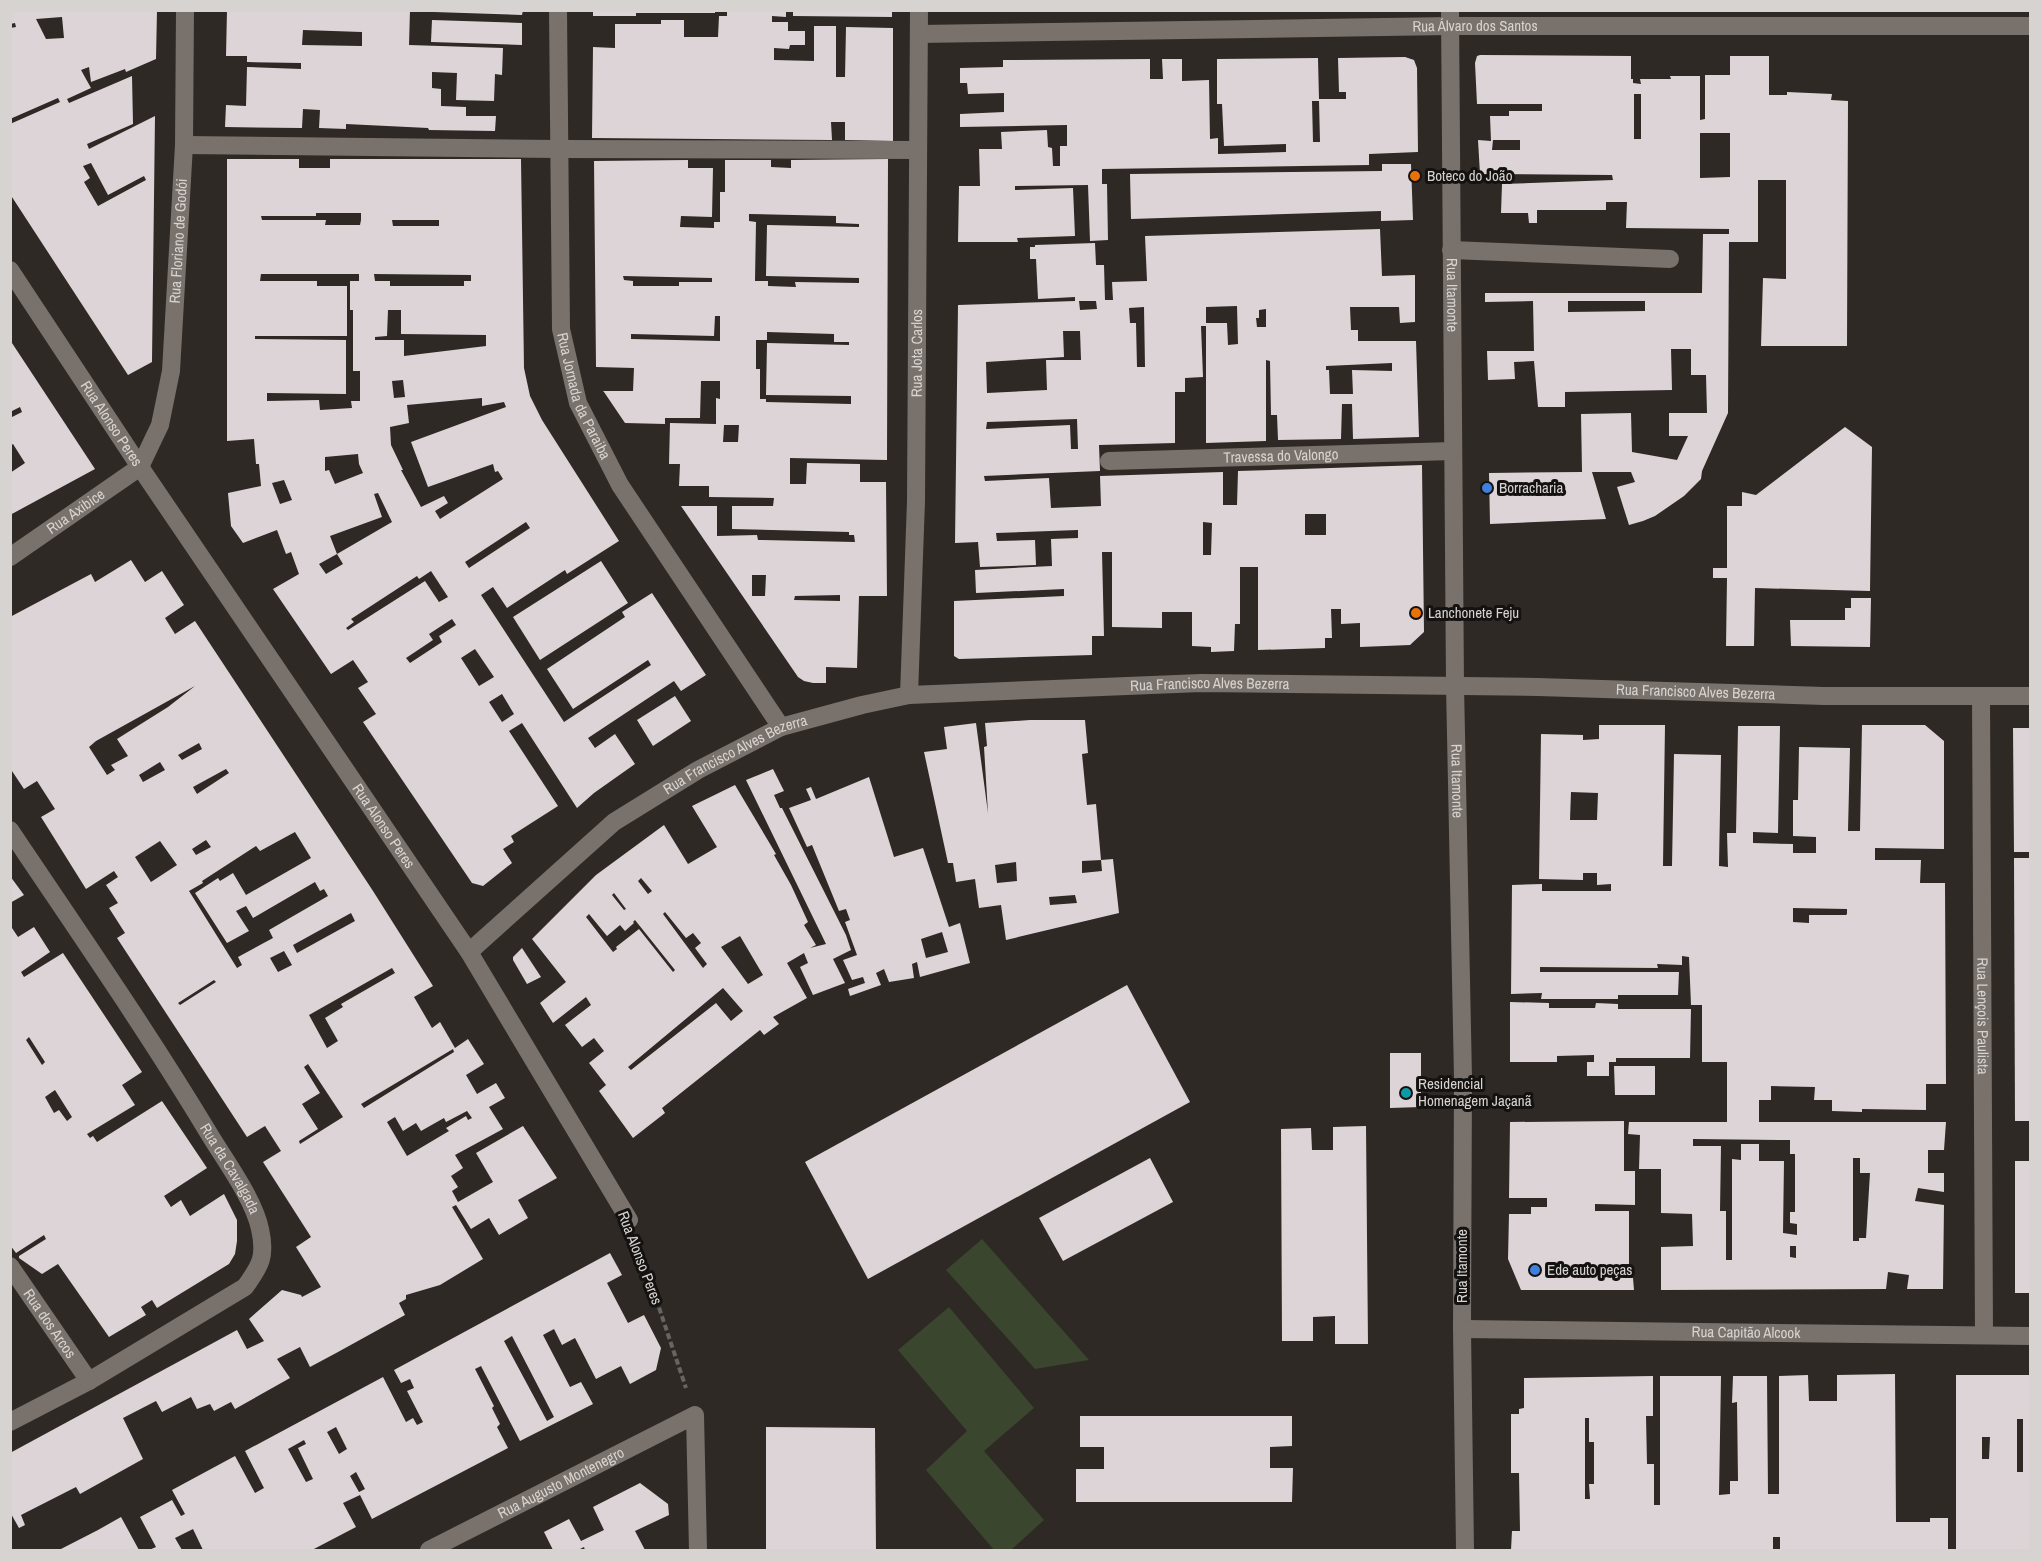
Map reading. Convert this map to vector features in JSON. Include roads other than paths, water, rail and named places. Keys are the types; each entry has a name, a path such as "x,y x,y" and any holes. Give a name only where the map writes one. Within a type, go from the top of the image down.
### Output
{"street":[{"name":"Rua Floriano de Godói","path":"140,467 160,425 171,371 184,145 185,10"},
{"name":"Rua Jornada da Paraiba","path":"558,10 561,329 578,403 620,485 781,727"},
{"name":"Rua Jota Carlos","path":"909,695 916,501 919,10"},
{"name":"Rua Álvaro dos Santos","path":"919,34 1450,18 1973,18 2031,26"},
{"name":"Rua Itamonte","path":"1450,18 1455,685 1463,1078 1462,1329 1465,1551"},
{"path":"184,145 918,150"},
{"path":"1451,250 1670,259"},
{"name":"Rua Alonso Peres","path":"10,270 140,467 469,952 629,1220"},
{"name":"Travessa do Valongo","path":"1109,461 1453,451"},
{"name":"Rua Axibice","path":"10,557 140,467"},
{"name":"Rua Francisco Alves Bezerra","path":"469,952 614,822 698,771 781,727 909,695 1201,683 1455,685 1824,696 2031,696"},
{"name":"Rua Lençois Paulista","path":"1981,696 1984,1335"},
{"name":"Rua da Cavalgada","path":"10,830 180,1085 245,1194 260,1227 263,1252 259,1269 245,1287 89,1381 10,1422"},
{"name":"Rua dos Arcos","path":"10,1266 89,1381"},
{"name":"Rua Capitão Alcook","path":"1462,1329 2031,1336"},
{"name":"Rua Augusto Montenegro","path":"429,1551 695,1415 698,1551"}],"place":[{"name":"Boteco do João","path":"1415,176"},
{"name":"Borracharia","path":"1487,488"},
{"name":"Lanchonete Feju","path":"1416,613"},
{"name":"Residencial Homenagem Jaçanã","path":"1406,1093"},
{"name":"Ede auto peças","path":"1535,1270"}]}
